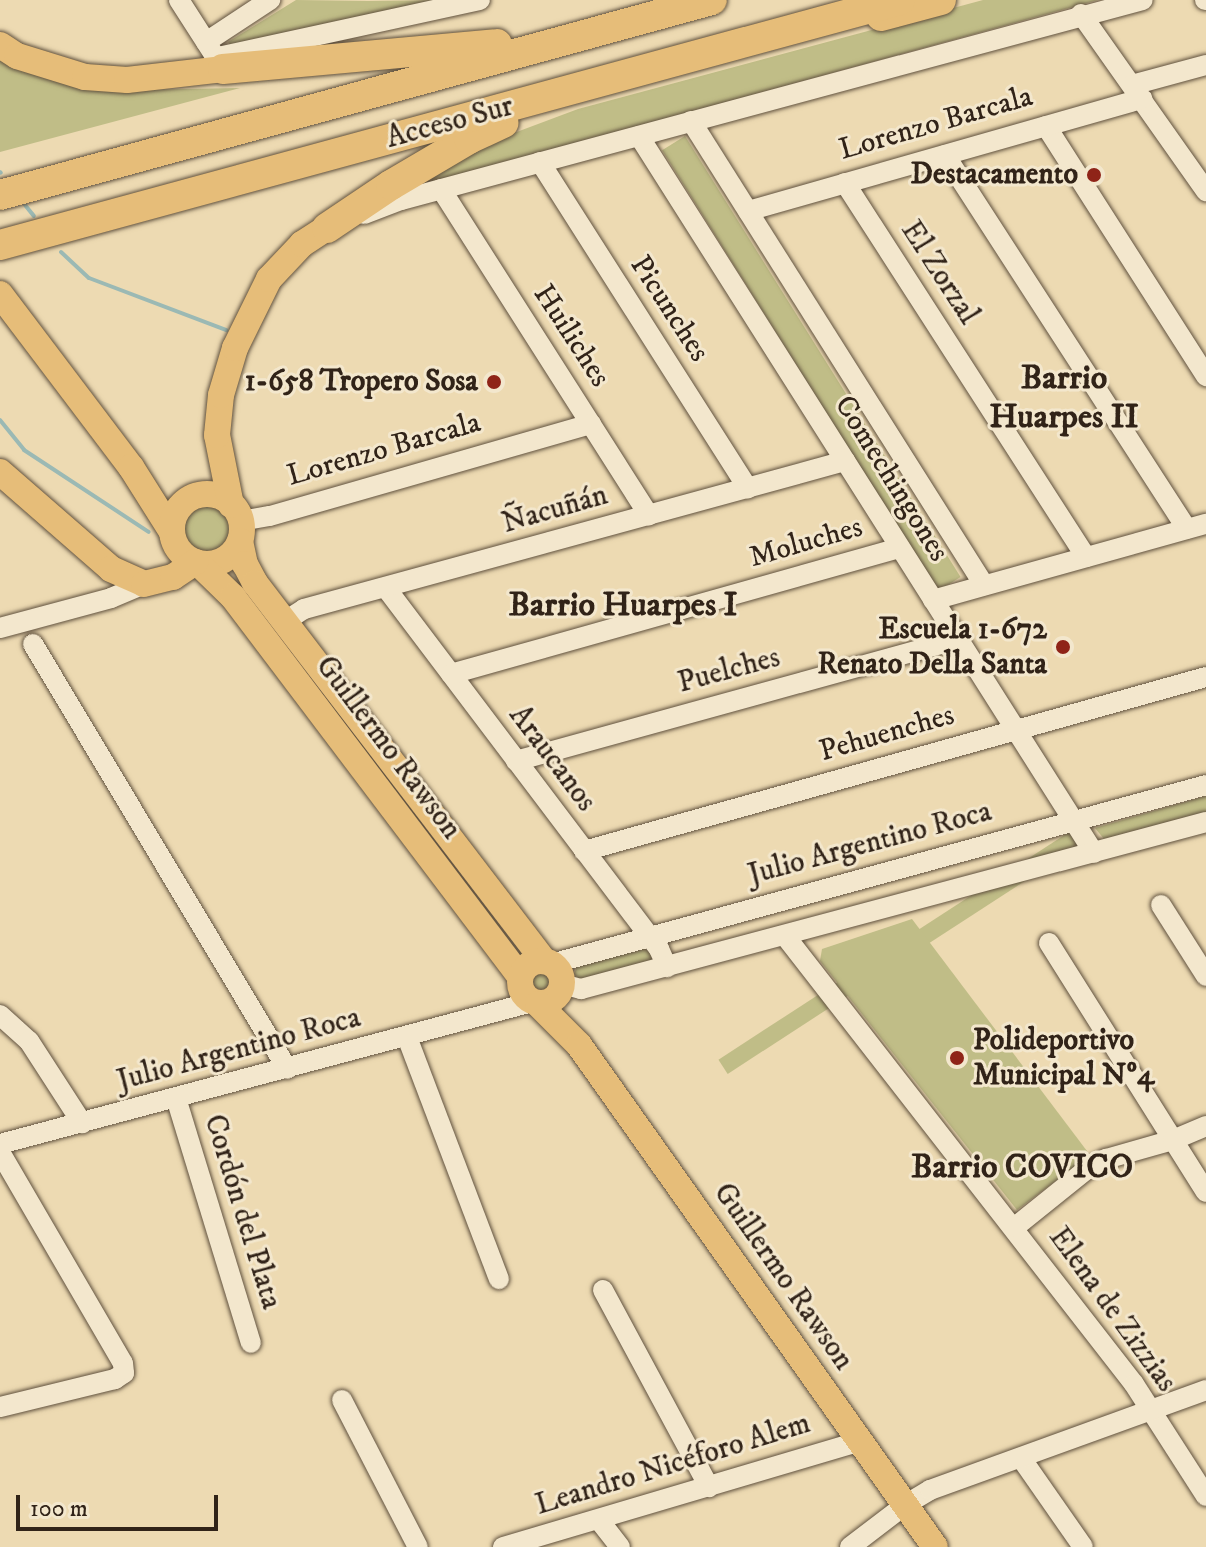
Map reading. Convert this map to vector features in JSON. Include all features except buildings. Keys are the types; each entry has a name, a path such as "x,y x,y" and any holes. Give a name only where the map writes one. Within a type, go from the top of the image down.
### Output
{"highway":[{"path":"215,56 343,56 487,46 673,0"},
{"name":"Acceso Sur","path":"0,195 712,0"},
{"name":"Acceso Sur","path":"0,245 900,0"},
{"path":"327,228 454,147 522,115 941,0"}],"main road":[{"path":"0,45 17,56 85,77 127,80 215,56"},
{"name":"Guillermo Rawson","path":"327,228 302,244 269,279 235,348 221,395 217,435 250,576 935,1547"},
{"path":"0,294 131,467 174,538 197,563"},
{"path":"0,472 111,569 144,584 173,577 197,563 220,561 235,550 237,522 216,496 194,497 161,489 131,467"},
{"path":"144,584 174,538 178,510 194,497"},
{"name":"Guillermo Rawson","path":"197,563 233,597 540,984"}],"street":[{"path":"179,0 215,56"},
{"path":"215,56 270,0"},
{"path":"215,56 480,0"},
{"path":"327,228 441,189 1081,14 1143,0"},
{"path":"1081,14 1199,170 1206,191"},
{"name":"Lorenzo Barcala","path":"748,211 1046,126 1206,65"},
{"name":"Comechingones","path":"691,121 984,585"},
{"path":"1046,126 1206,376"},
{"name":"Comechingones","path":"639,136 1094,853"},
{"path":"933,600 1196,527 945,155"},
{"name":"Picunches","path":"540,162 748,488"},
{"name":"El Zorzal","path":"845,183 1086,557"},
{"name":"Huiliches","path":"441,189 649,515"},
{"name":"Lorenzo Barcala","path":"237,522 270,516 591,424"},
{"name":"Ñacuñán","path":"284,622 304,609 845,461"},
{"name":"Moluches","path":"451,674 900,548"},
{"path":"0,628 111,598 144,584"},
{"name":"Araucanos","path":"386,588 584,851 667,967"},
{"name":"Puelches","path":"516,761 958,639"},
{"path":"33,644 287,1069"},
{"name":"Pehuenches","path":"584,851 1206,677"},
{"name":"Julio Argentino Roca","path":"0,1144 493,1014 511,999 540,984 647,936 1206,785"},
{"path":"540,984 581,989 786,937 1206,822"},
{"path":"1161,905 1206,976"},
{"name":"Elena de Zizzias","path":"786,937 1015,1227 1134,1384 1206,1496"},
{"path":"1049,943 1206,1192"},
{"path":"0,1015 29,1041 82,1123"},
{"path":"407,1037 499,1279"},
{"name":"Cordón del Plata","path":"176,1098 251,1343"},
{"path":"1015,1227 1086,1170 1106,1159 1173,1140 1206,1126"},
{"path":"0,1152 123,1363 124,1373 115,1379 0,1407"},
{"path":"603,1290 709,1487"},
{"path":"850,1547 930,1490 1206,1390"},
{"path":"342,1400 418,1547"},
{"name":"Leandro Nicéforo Alem","path":"503,1547 860,1441"},
{"path":"1021,1458 1083,1547"},
{"path":"599,1520 620,1547"}],"shaded area":[{"path":"296,0 445,0 232,47 228,42"},
{"path":"983,0 1098,0 391,194 482,145 578,109"},
{"path":"0,57 130,90 240,88 0,152"},
{"path":"685,136 961,577 938,591 662,150"},
{"path":"207,503 226,511 234,530 226,549 207,557 188,549 180,530 188,511"},
{"path":"1206,796 1206,812 1104,839 1095,828"},
{"path":"1069,832 1078,846 728,1074 718,1060"},
{"name":"Polideportivo Municipal Nº4","path":"912,919 1090,1155 1017,1210 820,961 822,949"},
{"path":"646,947 655,959 583,983 574,974 577,966"},
{"path":"541,968 547,969 555,977 555,989 547,997 541,998 535,997 527,989 526,983 527,977 535,969"}],"waterway":[{"path":"25,205 34,216"},
{"path":"61,252 89,278 226,330"},
{"path":"0,420 24,450 149,532"}],"place":[{"name":"Destacamento","path":"1094,175"},
{"name":"1-658 Tropero Sosa","path":"494,382"},
{"name":"Escuela 1-672 Renato Della Santa","path":"1063,647"},
{"name":"Polideportivo Municipal Nº4","path":"957,1058"}],"district":[{"name":"Barrio Huarpes II","path":"1064,398"},
{"name":"Barrio Huarpes I","path":"623,606"},
{"name":"Barrio COVICO","path":"1022,1168"}]}
